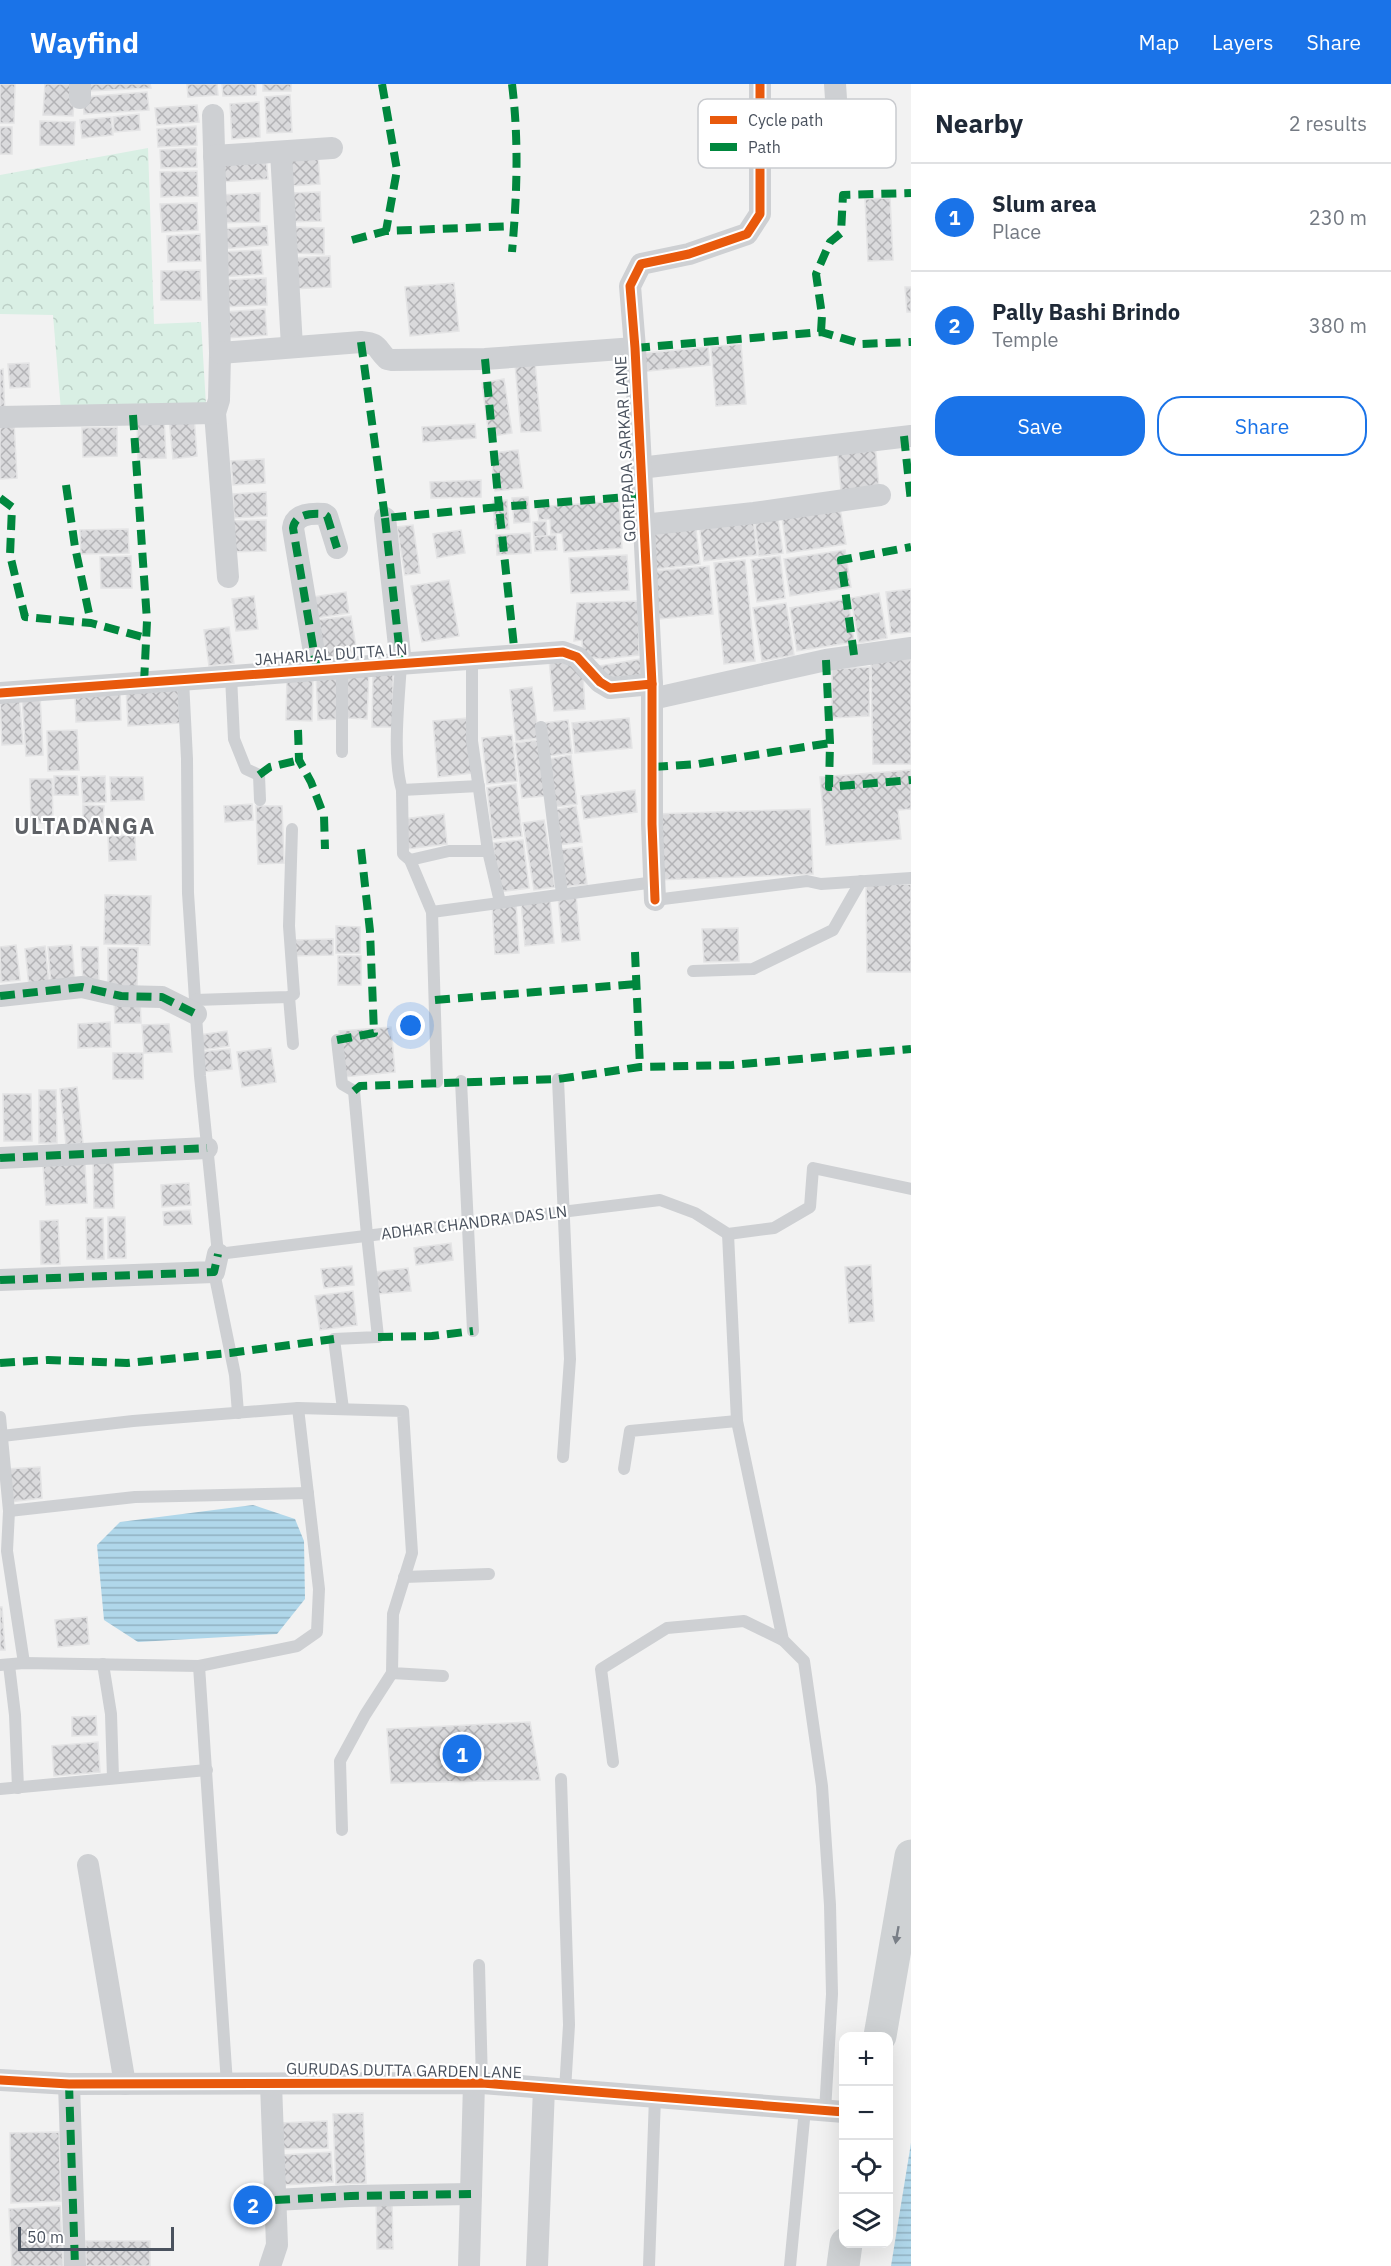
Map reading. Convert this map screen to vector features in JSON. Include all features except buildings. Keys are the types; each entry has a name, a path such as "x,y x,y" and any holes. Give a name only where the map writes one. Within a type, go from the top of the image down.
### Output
{"main road":[{"path":"881,2032 911,1856"},
{"path":"843,2266 845,2248"}],"street":[{"path":"835,84 836,99"},
{"path":"213,115 220,353 219,400 215,413 228,577"},
{"path":"214,156 332,148"},
{"path":"281,152 292,347"},
{"name":"GORIPADA SARKAR LANE","path":"655,891 652,824 652,691 630,286 641,264 689,254 747,234 760,214 760,168"},
{"path":"220,353 361,342 374,343 387,359 392,360 484,359 635,348"},
{"path":"0,417 215,413"},
{"path":"640,468 911,436"},
{"path":"643,525 754,513 880,495"},
{"path":"317,670 293,528 294,521 297,517 320,513 327,516 337,548"},
{"path":"385,518 401,664"},
{"name":"JAHARLAL DUTTA LN","path":"0,693 563,652 577,657 600,682 610,688 652,691 826,660 911,648"},
{"path":"0,996 82,987 121,996 162,997 195,1007"},
{"path":"0,1158 207,1148"},
{"name":"ADHAR CHANDRA DAS LN","path":"0,1280 216,1263"},
{"path":"88,1865 125,2084"},
{"name":"GURUDAS DUTTA GARDEN LANE","path":"0,2080 69,2084 478,2083 824,2111"},
{"path":"469,2266 478,2083"},
{"path":"69,2084 75,2266"},
{"path":"270,2266 277,2245 271,2084"},
{"path":"537,2266 555,2089"},
{"path":"275,2200 471,2194"}],"lane":[{"path":"472,659 472,741 488,851 500,902"},
{"path":"401,664 397,723 399,780 402,790 403,854 410,860 432,912 437,1082"},
{"path":"342,667 342,752"},
{"path":"231,676 234,739 246,769 259,775 260,800"},
{"path":"183,680 187,759 188,893 195,1007 216,1263 235,1375 238,1413"},
{"path":"541,726 562,894"},
{"path":"402,790 479,786"},
{"path":"195,1007 289,997 294,994 290,926 292,829"},
{"path":"410,860 449,851 488,851"},
{"path":"432,912 562,894 655,891 807,881 820,884 911,878"},
{"path":"693,971 753,969 833,930 861,881"},
{"path":"289,997 293,1044"},
{"path":"337,1040 342,1084 354,1091 378,1337 334,1339 343,1409"},
{"path":"558,1079 570,1359 563,1457"},
{"path":"461,1081 473,1331"},
{"path":"783,1640 737,1421 728,1234 774,1228 810,1207 813,1168 911,1189"},
{"name":"ADHAR CHANDRA DAS LN","path":"216,1263 367,1235 660,1200 695,1213 728,1234"},
{"path":"18,1788 15,1715 5,1665 199,1666 297,1646 317,1632 319,1589 298,1408"},
{"path":"2,1436 133,1421 298,1408 403,1411 412,1553 393,1614 392,1674 365,1714 340,1761 342,1830"},
{"path":"0,1417 9,1511 4,1551 24,1664"},
{"path":"624,1469 630,1431 737,1421"},
{"path":"9,1511 135,1497 308,1493"},
{"path":"404,1577 489,1574"},
{"path":"613,1762 601,1669 667,1628 744,1621 783,1640 804,1661 822,1786 830,1905 832,1994 824,2111 790,2266"},
{"path":"103,1664 111,1714 113,1778"},
{"path":"199,1666 227,2084"},
{"path":"392,1674 443,1676"},
{"path":"0,1789 207,1770"},
{"path":"555,2089 569,2025 561,1779"},
{"path":"478,2083 479,1965"},
{"path":"649,2266 655,2097"}],"green space":[{"path":"148,148 154,324 201,322 206,405 61,411 53,315 0,314 0,175"}],"water":[{"path":"253,1505 295,1519 304,1541 305,1599 277,1634 138,1642 104,1620 97,1545 120,1522"},
{"path":"911,2143 911,2266 891,2266"}],"marked path":[{"path":"382,84 397,170 386,231"},
{"path":"512,84 516,126 512,252"},
{"path":"821,332 822,315 816,274 830,242 841,233 843,195 911,193"},
{"path":"352,240 386,231 514,226"},
{"path":"635,348 821,332 862,344 911,342"},
{"path":"361,342 385,518 499,507 515,656"},
{"path":"485,359 499,507 641,496"},
{"path":"133,415 147,621 144,683"},
{"path":"904,436 911,502"},
{"path":"66,485 75,547 91,623"},
{"path":"0,498 12,507 10,555 25,617 91,623 146,638"},
{"path":"317,670 294,523 304,515 324,514 327,516 337,548"},
{"path":"385,518 401,664"},
{"path":"854,655 841,560 911,547"},
{"path":"826,660 830,743 829,787 911,780"},
{"path":"298,730 299,760 311,782 324,816 325,849"},
{"path":"653,767 698,764 830,743"},
{"path":"259,775 270,767 299,760"},
{"path":"337,1040 374,1033 370,931 361,849"},
{"path":"635,952 640,1067"},
{"path":"435,1000 637,984"},
{"path":"0,996 82,987 121,996 162,997 196,1014"},
{"path":"354,1091 360,1086 558,1079 640,1067 732,1065 911,1049"},
{"path":"0,1158 207,1148"},
{"path":"0,1280 214,1272 218,1254"},
{"path":"378,1337 432,1336 473,1331"},
{"path":"0,1363 48,1360 127,1363 230,1353 334,1339"},
{"path":"69,2084 75,2266"},
{"path":"275,2200 471,2194"}],"cycle path":[{"path":"760,84 760,99"},
{"path":"655,900 652,824 652,684 630,286 641,264 689,254 747,234 760,214 760,168"},
{"path":"0,693 563,652 577,657 600,682 610,688 652,684"},
{"path":"0,2080 69,2084 482,2083 839,2112"}],"place":[{"name":"Slum area","path":"462,1754"},
{"name":"Pally Bashi Brindo","path":"253,2205"}],"district":[{"name":"ULTADANGA","path":"85,825"}]}
